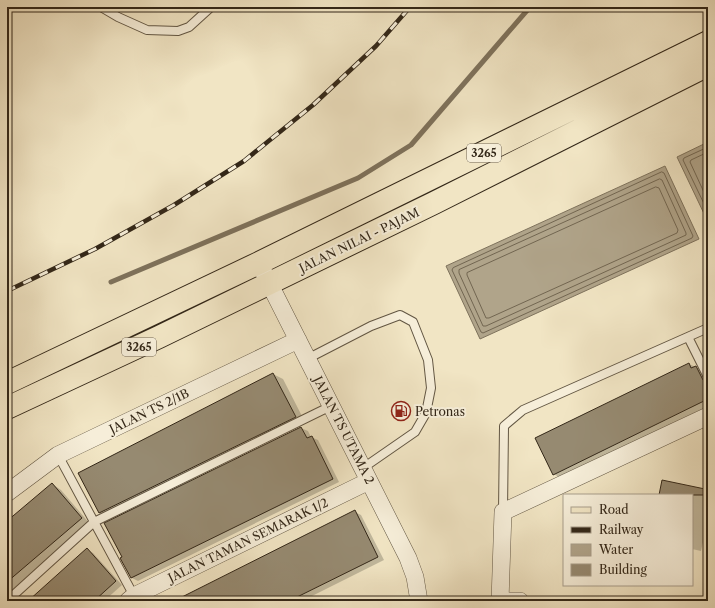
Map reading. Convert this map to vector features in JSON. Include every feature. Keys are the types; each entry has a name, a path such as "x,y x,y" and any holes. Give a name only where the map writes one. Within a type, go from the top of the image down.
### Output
{"main road":[{"name":"JALAN NILAI - PAJAM","path":"7,383 259,263 708,42"},
{"name":"JALAN NILAI - PAJAM","path":"7,408 269,284 708,65"}],"street":[{"name":"JALAN TS UTAMA 2","path":"259,263 408,558 415,577 419,601"},
{"name":"JALAN TS 2/1B","path":"7,493 58,455 298,340"},
{"path":"520,601 500,601 503,512 708,416"},
{"name":"JALAN TAMAN SEMARAK 1/2","path":"131,598 366,474"}],"lane":[{"path":"101,7 118,17 147,30 178,31 189,27 211,7"},
{"path":"307,359 371,326 400,315 413,322 428,360 431,388 426,413 415,432 366,474"},
{"path":"503,512 504,426 523,410 708,328"},
{"path":"688,337 708,377"},
{"path":"7,601 94,522 331,406"},
{"path":"58,455 94,522 131,598"}],"water":[{"path":"708,142 708,222 677,157"},
{"path":"665,166 699,239 480,339 446,266"}],"building":[{"path":"689,363 691,368 696,366 703,380 708,382 708,399 553,475 535,438"},
{"path":"273,373 296,417 99,513 78,473"},
{"path":"301,427 307,438 312,436 333,479 131,578 104,523"},
{"path":"662,480 705,489 704,495 659,494"},
{"path":"52,483 82,518 7,582 7,521"},
{"path":"355,510 378,557 289,601 174,601"},
{"path":"87,548 116,581 94,601 28,601"}],"waterway":[{"path":"111,282 358,178 411,145 530,7"}],"railway":[{"path":"7,291 95,249 174,205 244,161 313,105 376,46 410,7"}],"place":[{"name":"Petronas","path":"401,411"}]}
